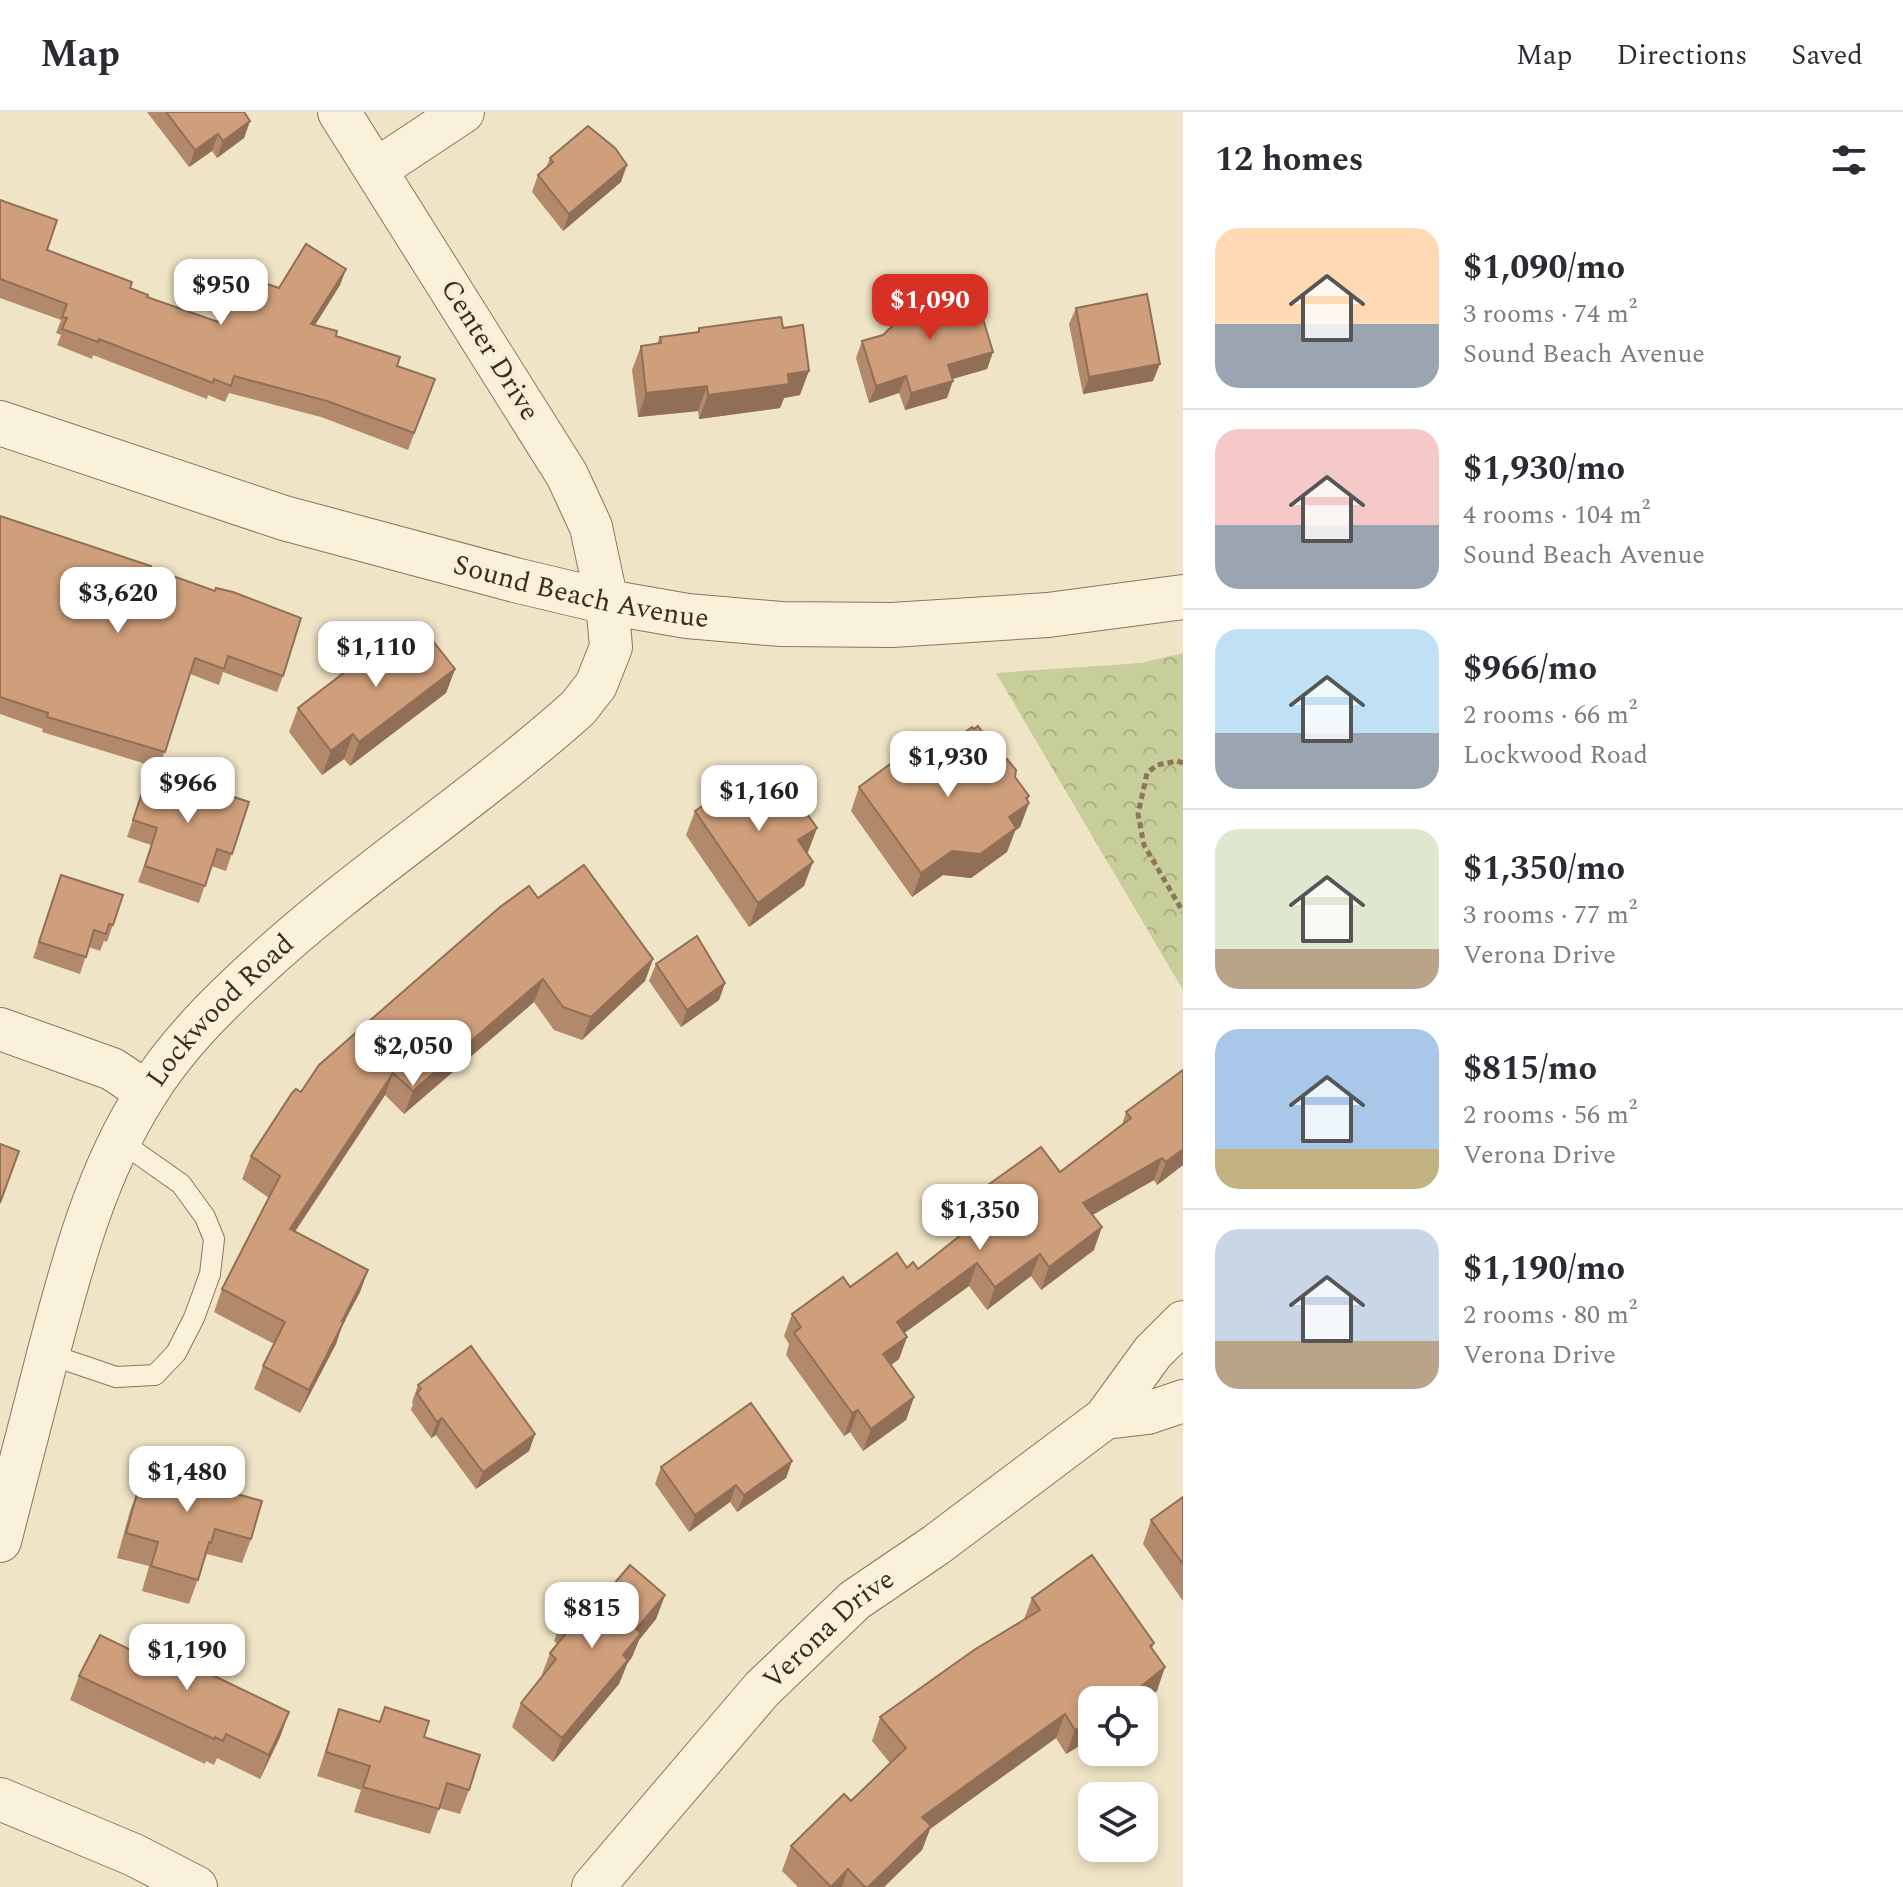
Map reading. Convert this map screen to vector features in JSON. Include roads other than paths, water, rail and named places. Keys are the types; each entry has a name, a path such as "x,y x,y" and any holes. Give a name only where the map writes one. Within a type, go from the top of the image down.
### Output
{"street":[{"name":"Center Drive","path":"339,112 567,475 591,527 607,602"},
{"path":"377,169 463,112"},
{"name":"Sound Beach Avenue","path":"0,423 284,518 607,602 720,620 892,625 1048,615 1183,597"},
{"name":"Lockwood Road","path":"0,1541 88,1215 120,1141 147,1092 207,1017 302,927 578,708 596,685 611,647 607,602"},
{"path":"0,1029 112,1069 147,1092"},
{"name":"Verona Drive","path":"593,1887 762,1689 855,1600 936,1545 1105,1418 1153,1352 1183,1322"},
{"path":"1105,1418 1148,1413 1183,1401"},
{"path":"0,1799 134,1855 196,1887"}],"lane":[{"path":"48,1354 116,1377 155,1375 176,1353 194,1318 210,1274 214,1239 205,1217 181,1184 120,1141"}]}
